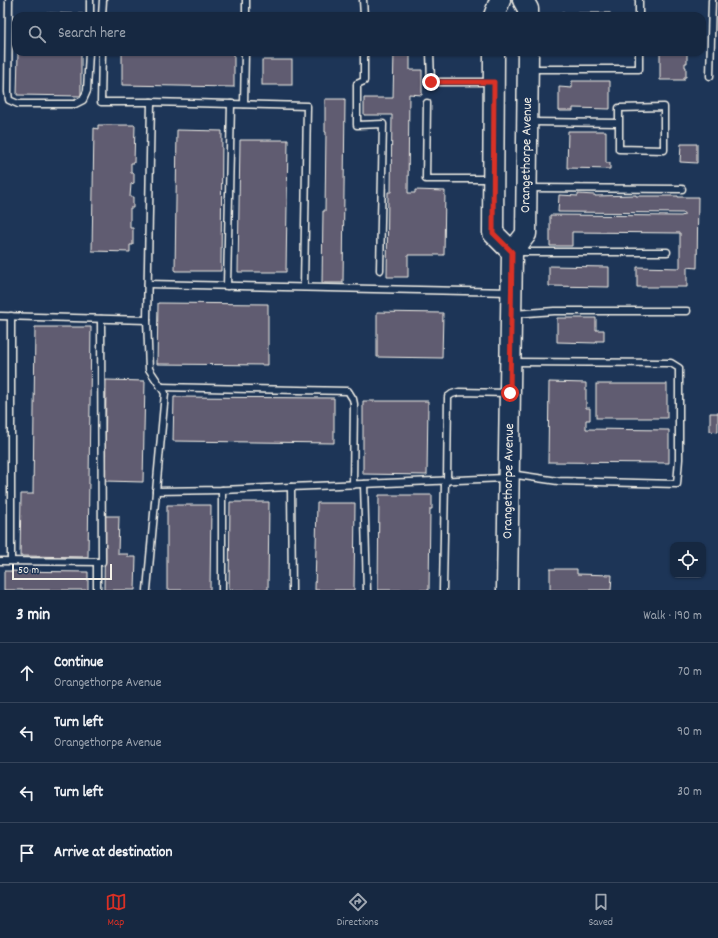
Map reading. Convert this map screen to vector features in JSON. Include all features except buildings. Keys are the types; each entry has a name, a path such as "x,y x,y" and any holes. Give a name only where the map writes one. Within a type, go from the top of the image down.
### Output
{"main road":[{"path":"496,12 500,0"},
{"path":"523,0 528,12"},
{"path":"494,56 493,233 512,252"},
{"name":"Orangethorpe Avenue","path":"507,590 512,252 526,234 528,60"}],"lane":[{"path":"9,0 8,92 12,102 18,104 75,104 83,100 87,91 89,56"},
{"path":"90,0 90,12"},
{"path":"102,12 103,0"},
{"path":"246,0 246,12"},
{"path":"363,0 364,12"},
{"path":"639,0 639,12"},
{"path":"710,76 712,0"},
{"path":"102,56 101,102 307,106 304,287"},
{"path":"244,104 245,56"},
{"path":"364,56 364,81 357,84 357,125 383,124 380,270"},
{"path":"430,56 431,82 494,82"},
{"path":"528,60 639,69 639,56"},
{"path":"147,590 165,394 150,369 147,320 152,102"},
{"path":"427,103 426,179 493,179"},
{"path":"227,286 231,104"},
{"path":"664,107 664,150 619,150 619,123 619,108 664,107"},
{"path":"527,122 619,123"},
{"path":"526,188 682,189"},
{"path":"512,252 667,252"},
{"path":"148,284 511,292"},
{"path":"511,315 554,311 687,311"},
{"path":"0,316 147,320"},
{"path":"10,561 12,316"},
{"path":"0,561 102,562 101,319"},
{"path":"156,491 353,485 446,481 509,476 558,481 677,484 679,458 679,368 671,363 510,362"},
{"path":"161,387 348,391 353,399 353,485"},
{"path":"443,590 448,397 459,392 510,393"},
{"path":"364,484 367,590"},
{"path":"291,487 292,590"},
{"path":"222,490 222,590"},
{"path":"97,562 97,590"}],"route":[{"path":"431,82 494,82 493,233 512,252 510,393"}]}
